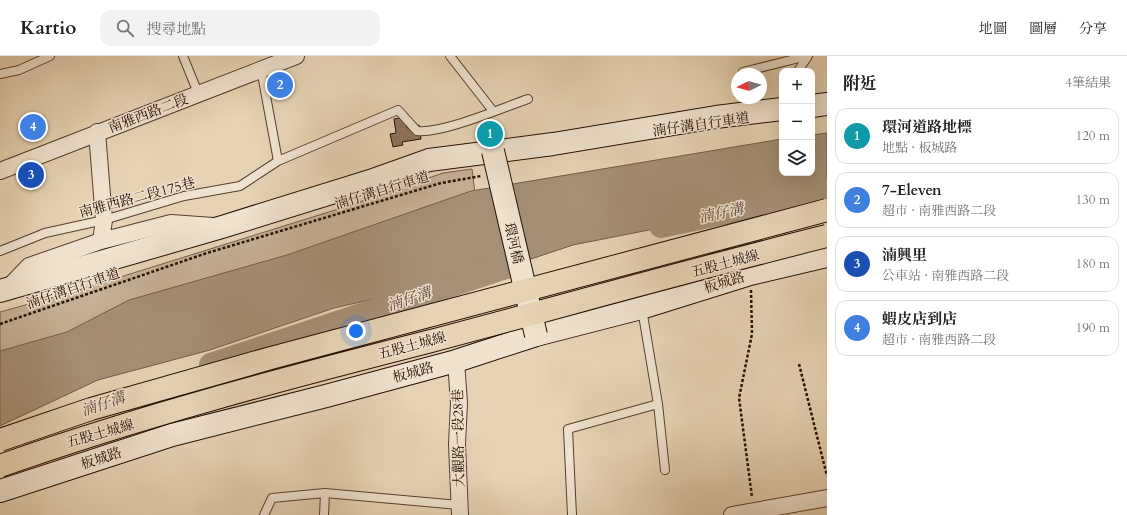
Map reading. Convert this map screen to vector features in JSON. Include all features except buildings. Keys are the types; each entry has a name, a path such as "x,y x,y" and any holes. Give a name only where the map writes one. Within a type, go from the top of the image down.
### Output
{"highway":[{"name":"五股土城線","path":"0,440 91,409 271,358 827,210"},
{"name":"五股土城線","path":"0,466 55,446 264,385 532,312 605,295 827,236"}],"street":[{"name":"南雅西路二段","path":"0,171 198,93 267,63 296,56"},
{"path":"815,106 827,104"},
{"path":"3,290 222,227 370,181 429,160 553,144 779,106"},
{"path":"97,132 104,220 101,240"},
{"name":"環河橋","path":"493,151 536,335"},
{"path":"3,290 29,266 101,240 171,223 222,227"},
{"name":"板城路","path":"0,491 172,434 326,396 456,361 536,335 641,308 750,274 827,256"},
{"name":"大觀路一段28巷","path":"456,361 459,403 457,444 460,510"},
{"path":"732,515 827,498"}],"lane":[{"path":"0,74 18,70 50,56"},
{"path":"183,56 198,93"},
{"path":"450,56 493,111 528,99"},
{"path":"800,68 808,56"},
{"path":"759,68 808,56"},
{"path":"267,63 278,162"},
{"name":"南雅西路二段175巷","path":"0,251 45,233 104,220 184,196 240,186 278,162 398,110 417,131 426,132 493,111"},
{"path":"641,308 658,404 665,470"},
{"path":"572,515 568,429 658,404"},
{"path":"264,515 272,498 325,494 460,510"},
{"path":"324,515 325,494"}],"path":[{"name":"湳仔溝自行車道","path":"0,324 222,249 440,184 498,173"},
{"path":"750,274 752,334 740,398 753,491 752,512"},
{"path":"799,364 827,476"}],"shaded area":[{"path":"827,133 827,190 812,190 654,229 573,245 492,272 334,308 210,350 98,380 0,426 0,351 67,332 129,300 287,255 471,191 779,140 779,176 815,176 815,135"},
{"path":"472,169 475,194 0,359 0,312 69,293 348,206 443,173"}],"waterway":[{"name":"湳仔溝","path":"661,226 827,191"},
{"name":"湳仔溝","path":"211,365 515,264"}],"place":[{"name":"7-Eleven","path":"280,85"},
{"name":"蝦皮店到店","path":"33,127"},
{"name":"環河道路地標","path":"490,134"},
{"name":"湳興里","path":"31,175"}]}
